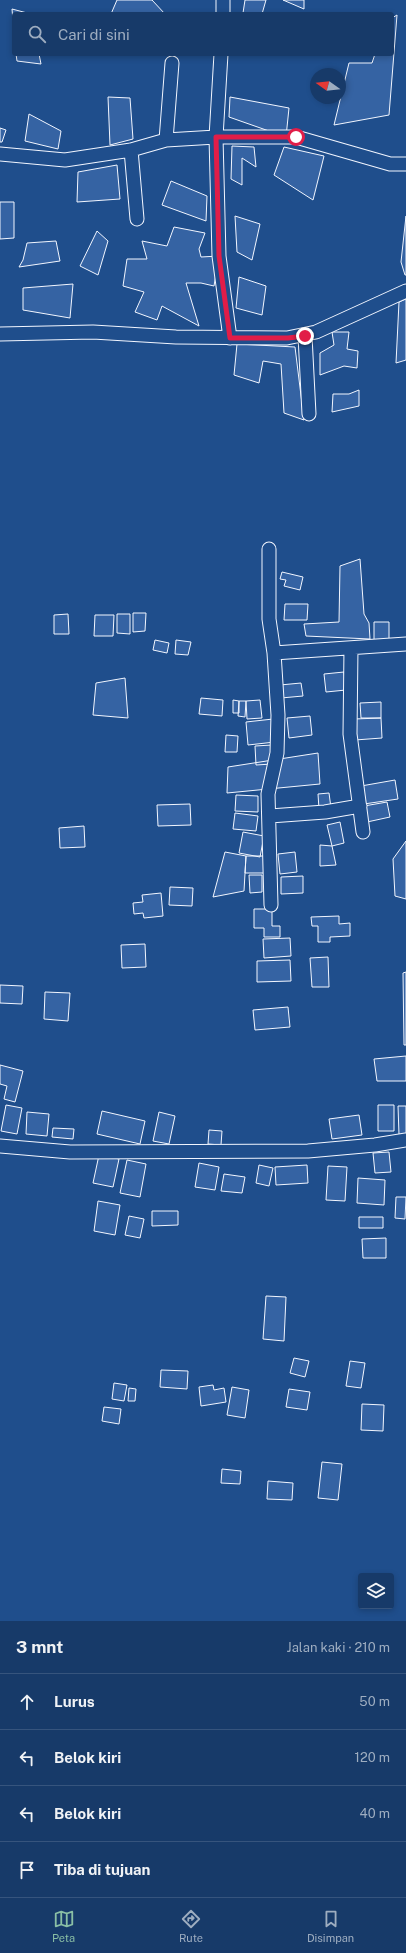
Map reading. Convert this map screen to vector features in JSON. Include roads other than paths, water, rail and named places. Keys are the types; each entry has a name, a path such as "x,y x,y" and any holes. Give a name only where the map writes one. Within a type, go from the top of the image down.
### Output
{"street":[{"path":"223,0 223,12"},
{"path":"221,56 216,137 219,256 230,338"},
{"path":"166,140 172,63"},
{"path":"0,154 65,160 131,150 166,140 216,137 296,137 390,164 406,164"},
{"path":"131,150 137,219"},
{"path":"0,334 93,332 176,337 288,338 305,336 316,332 406,291"},
{"path":"305,336 309,414"},
{"path":"269,548 269,619 274,653 278,715 277,753 268,794 270,816 271,904"},
{"path":"274,653 406,644"},
{"path":"351,648 350,734 363,832"},
{"path":"270,816 298,815 360,806"},
{"path":"0,1146 70,1152 308,1151 375,1145 406,1140"}]}
